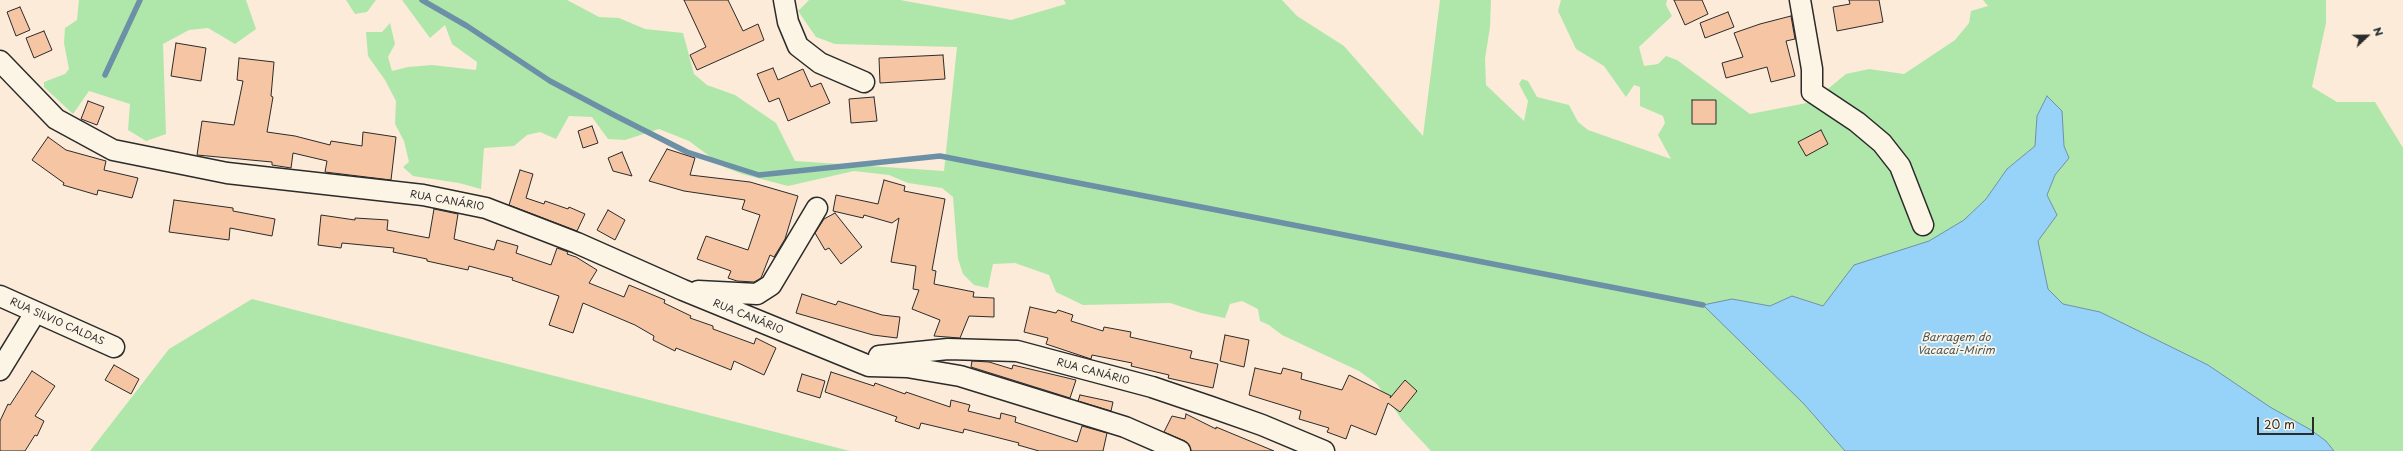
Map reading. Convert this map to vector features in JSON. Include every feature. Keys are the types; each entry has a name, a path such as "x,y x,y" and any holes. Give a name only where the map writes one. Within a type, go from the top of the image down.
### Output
{"street":[{"path":"784,0 788,22 798,46 820,63 864,82"},
{"path":"1800,0 1812,69 1812,92 1857,122 1882,143 1900,166 1924,225"},
{"name":"RUA CANÁRIO","path":"0,61 56,119 112,150 228,173 424,195 486,208 577,243 683,290 869,366 907,367 960,376 1125,427 1180,451"},
{"path":"683,290 757,294 771,286 817,208"},
{"name":"RUA SILVIO CALDAS","path":"0,296 35,313 114,347"},
{"path":"0,370 35,313"},
{"name":"RUA CANÁRIO","path":"851,359 948,349 1017,351 1152,388 1211,407 1262,424 1323,451"}],"green space":[{"path":"79,0 246,0 256,29 235,44 208,28 189,30 163,44 166,134 146,141 128,130 130,104 89,91 73,114 44,87 44,82 65,74 69,69 64,43 65,28 77,20"},
{"path":"346,0 376,0 367,12 355,14"},
{"path":"402,0 567,0 599,17 619,18 645,29 683,33 694,74 707,85 735,95 776,123 795,161 944,171 957,47 835,44 816,37 798,11 809,0 900,0 1011,20 1066,4 1064,0 1282,0 1297,16 1344,46 1423,136 1440,0 1491,0 1490,27 1485,59 1486,85 1524,121 1528,101 1519,84 1522,79 1528,81 1537,97 1569,105 1578,122 1588,130 1671,159 1658,135 1665,123 1663,116 1640,106 1640,87 1634,85 1626,97 1604,66 1576,49 1558,11 1561,0 1667,0 1666,5 1672,16 1639,47 1644,66 1658,64 1666,56 1677,60 1750,114 1812,102 1846,74 1869,69 1904,74 1955,40 1969,23 1971,11 1988,6 1983,0 2326,0 2326,23 2312,87 2337,102 2375,102 2403,148 2403,451 2334,451 2326,441 2311,430 2270,407 2208,365 2100,312 2063,304 2048,289 2038,241 2057,215 2047,195 2055,175 2069,158 2064,146 2062,111 2047,96 2037,116 2035,146 2007,169 1986,199 1964,220 1929,241 1855,265 1823,306 1792,296 1770,306 1732,299 1804,404 1845,451 1431,451 1402,420 1377,384 1359,371 1282,335 1269,325 1260,321 1258,309 1242,301 1230,304 1225,318 1201,313 1170,303 1083,305 1056,292 1049,275 1015,263 993,264 988,288 974,285 963,274 958,259 953,197 942,188 908,183 889,175 854,171 788,186 742,174 724,167 689,141 659,129 625,140 608,139 592,117 569,116 556,139 540,132 527,135 514,146 484,148 481,189 459,183 413,176 403,167 409,162 404,141 395,124 396,101 385,80 368,56 366,32 382,32 390,23 395,44 388,57 392,71 408,67 432,65 476,70 477,62 452,44 445,25 430,38"},
{"path":"252,299 850,451 90,451 169,349"}],"water":[{"name":"Barragem do Vacacaí-Mirim","path":"2047,96 2062,111 2064,146 2069,158 2055,175 2047,195 2057,215 2038,241 2048,289 2063,304 2100,312 2208,365 2270,407 2311,430 2326,441 2334,451 1845,451 1804,404 1703,305 1732,299 1770,306 1792,296 1823,306 1854,265 1929,241 1964,220 1986,199 2007,169 2035,146 2037,116"}],"building":[{"path":"684,0 728,0 743,31 758,24 764,40 697,70 690,55 706,47"},
{"path":"1674,0 1702,0 1708,14 1685,25"},
{"path":"1849,0 1879,0 1883,22 1837,31 1833,7 1850,4"},
{"path":"20,7 30,30 16,36 7,12"},
{"path":"1728,12 1734,27 1705,38 1700,23"},
{"path":"1791,16 1795,39 1786,41 1795,76 1771,82 1767,67 1726,78 1722,63 1743,57 1734,33"},
{"path":"44,31 52,50 34,58 26,38"},
{"path":"176,43 206,48 201,81 171,76"},
{"path":"943,55 945,79 880,83 879,58"},
{"path":"239,58 274,62 271,96 273,97 267,132 295,136 330,145 331,141 362,146 363,132 396,137 391,180 325,172 327,161 293,153 291,168 272,165 272,162 197,155 202,121 234,125 243,81 237,80"},
{"path":"773,68 778,80 803,69 811,87 821,83 830,103 788,121 779,98 769,102 757,74"},
{"path":"874,97 877,121 851,123 849,99"},
{"path":"1692,100 1716,100 1716,124 1692,124"},
{"path":"88,101 104,107 97,125 81,119"},
{"path":"592,126 598,143 583,148 578,131"},
{"path":"1821,130 1828,144 1806,156 1798,142"},
{"path":"48,137 66,150 106,161 104,170 138,178 132,198 98,190 97,195 63,185 64,183 32,160"},
{"path":"667,149 695,158 690,175 750,182 798,196 785,239 774,257 770,255 761,278 754,282 737,281 728,278 731,271 697,259 706,236 748,250 760,215 742,209 745,200 684,191 649,181"},
{"path":"622,152 632,176 613,171 608,158"},
{"path":"520,170 533,174 526,198 544,204 545,201 568,209 569,207 585,214 577,231 509,205"},
{"path":"884,180 905,186 904,191 945,199 932,270 936,271 934,284 974,292 973,297 994,298 994,317 969,316 960,338 934,336 940,320 912,309 919,290 913,289 916,266 891,262 899,218 892,223 864,215 863,218 833,211 836,195 878,204"},
{"path":"174,200 233,208 233,211 275,219 272,236 230,228 229,240 169,232"},
{"path":"434,209 458,214 454,239 494,250 497,240 518,246 516,253 551,265 557,248 568,252 567,254 576,257 597,270 589,283 624,297 629,285 665,300 664,303 691,316 690,318 713,326 713,329 754,344 756,338 776,348 764,375 734,361 731,370 676,348 675,351 653,340 654,336 635,325 583,303 573,333 549,325 559,296 512,280 513,278 469,266 468,270 427,261 427,259 393,252 394,248 342,243 341,248 318,245 321,215 355,220 355,218 388,220 387,230 429,238"},
{"path":"608,210 625,220 615,240 597,230"},
{"path":"835,213 862,247 841,264 829,248 825,250 815,233 824,219"},
{"path":"802,294 836,305 838,301 882,315 900,317 897,338 873,335 796,313"},
{"path":"1030,307 1056,313 1058,310 1073,315 1071,321 1103,331 1104,327 1131,332 1130,337 1192,351 1190,358 1218,364 1213,388 1168,378 1169,375 1131,366 1132,363 1092,355 1091,359 1046,344 1048,338 1024,332"},
{"path":"1225,335 1249,340 1244,367 1220,361"},
{"path":"972,361 989,362 1012,369 1013,365 1076,380 1070,398 971,367"},
{"path":"114,365 139,379 131,394 105,380"},
{"path":"1255,368 1281,374 1283,368 1302,373 1301,379 1342,390 1349,375 1391,396 1390,398 1405,380 1417,391 1400,412 1388,403 1376,435 1351,425 1346,439 1327,432 1329,428 1299,419 1301,411 1249,395"},
{"path":"32,371 55,386 35,416 44,421 37,436 35,435 25,451 0,451 0,421 8,404 10,405"},
{"path":"831,372 874,386 875,383 905,394 906,392 950,407 951,400 970,405 968,411 1000,419 1001,413 1016,417 1015,422 1077,442 1082,426 1107,433 1103,451 1039,451 1018,445 1019,443 964,429 963,433 921,423 919,429 895,421 897,417 825,392"},
{"path":"802,374 825,381 820,398 797,391"},
{"path":"1080,395 1113,402 1111,411 1078,401"},
{"path":"1186,414 1216,429 1216,427 1274,451 1191,451 1189,445 1185,441 1164,432 1172,416 1185,419"}],"waterway":[{"path":"105,75 140,0"},
{"path":"422,0 467,26 550,81 616,116 687,152 759,175 940,156 1703,305"}]}
